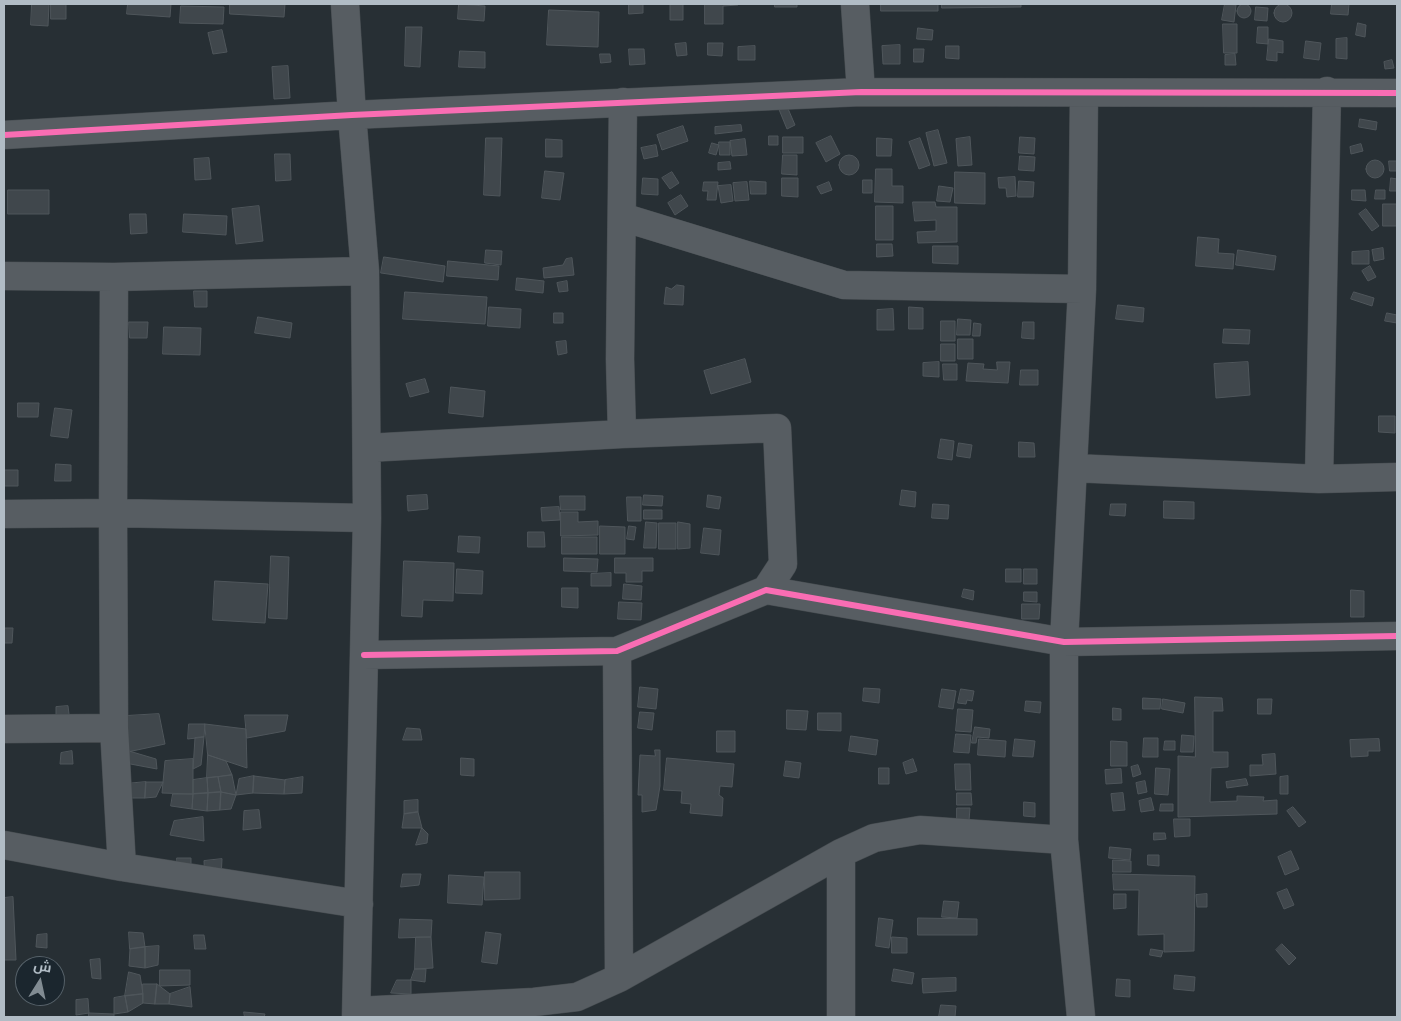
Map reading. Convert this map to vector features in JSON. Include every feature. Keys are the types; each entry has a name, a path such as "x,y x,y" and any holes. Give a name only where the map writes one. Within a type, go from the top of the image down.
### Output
{"street":[{"path":"346,4 352,115 365,271 367,448 356,1014 577,997 619,978 841,853 874,838 920,830 1064,840"},
{"path":"855,4 860,92"},
{"path":"4,135 352,115 860,92 1327,91 1397,93"},
{"path":"1319,480 1327,91"},
{"path":"1081,1017 1064,840 1064,642 1082,289 1084,93"},
{"path":"622,434 620,359 623,102"},
{"path":"622,216 844,284 1082,289"},
{"path":"4,276 114,277 365,271"},
{"path":"114,277 112,513 114,728 122,866"},
{"path":"367,448 622,434 777,428 783,564 766,590"},
{"path":"1073,468 1319,480 1397,478"},
{"path":"4,514 112,513 367,518"},
{"path":"364,655 617,651 766,590 1064,642 1397,636"},
{"path":"617,651 619,978"},
{"path":"4,729 114,728"},
{"path":"4,845 358,904"},
{"path":"841,853 841,1017"}],"building":[{"path":"32,4 49,4 48,26 31,25"},
{"path":"51,4 66,4 66,19 51,19"},
{"path":"128,4 171,4 170,17 127,14"},
{"path":"230,4 285,4 284,17 230,14"},
{"path":"459,4 485,6 484,21 458,19"},
{"path":"629,4 643,4 643,13 629,14"},
{"path":"683,4 683,20 670,20 670,5"},
{"path":"705,4 738,5 723,6 723,24 705,24"},
{"path":"775,4 797,4 797,7 775,7"},
{"path":"881,4 938,4 938,11 881,11"},
{"path":"942,4 1021,4 1021,7 942,8"},
{"path":"1225,4 1236,5 1234,22 1222,20"},
{"path":"1241,4 1247,4 1251,11 1247,18 1241,18 1237,14 1237,8"},
{"path":"1283,4 1289,7 1292,13 1289,19 1283,22 1277,19 1274,13 1277,7"},
{"path":"1332,4 1349,4 1348,15 1331,14"},
{"path":"181,6 224,7 223,24 180,23"},
{"path":"1256,7 1268,8 1267,21 1255,20"},
{"path":"549,10 599,12 598,47 547,45"},
{"path":"1358,23 1366,25 1365,37 1356,35"},
{"path":"1223,24 1237,24 1237,53 1224,53"},
{"path":"406,27 422,27 420,67 405,66"},
{"path":"1258,27 1268,27 1268,44 1257,43"},
{"path":"918,28 933,30 932,40 917,39"},
{"path":"222,30 227,52 213,54 208,33"},
{"path":"1347,38 1347,59 1336,58 1336,39"},
{"path":"1269,39 1283,41 1283,53 1277,52 1277,61 1267,60"},
{"path":"1306,41 1321,43 1319,60 1304,58"},
{"path":"686,43 687,55 677,56 675,44"},
{"path":"708,43 723,43 722,56 708,55"},
{"path":"900,45 900,64 883,64 882,46"},
{"path":"755,46 755,60 738,60 738,47"},
{"path":"946,46 959,46 959,59 946,58"},
{"path":"629,49 644,49 645,64 630,65"},
{"path":"914,49 924,49 923,62 914,62"},
{"path":"460,51 485,52 485,68 459,67"},
{"path":"600,54 610,54 611,62 601,63"},
{"path":"1235,54 1236,65 1225,65 1225,55"},
{"path":"1392,60 1394,68 1385,69 1384,62"},
{"path":"288,66 290,98 274,99 272,67"},
{"path":"786,104 795,125 787,129 778,107"},
{"path":"1360,119 1377,122 1376,130 1359,127"},
{"path":"741,125 742,131 715,134 715,127"},
{"path":"683,126 688,141 662,150 657,135"},
{"path":"938,130 947,163 934,166 926,133"},
{"path":"769,136 778,136 778,145 769,145"},
{"path":"831,136 840,154 826,162 816,143"},
{"path":"783,137 803,137 803,153 783,153"},
{"path":"970,137 972,165 958,166 956,139"},
{"path":"1020,137 1035,138 1034,154 1019,153"},
{"path":"486,138 502,138 500,196 484,195"},
{"path":"877,138 892,139 891,156 877,156"},
{"path":"920,138 930,165 919,169 909,142"},
{"path":"546,139 562,140 562,157 546,157"},
{"path":"745,139 747,155 732,156 730,141"},
{"path":"719,142 730,142 730,155 720,155"},
{"path":"712,143 719,145 716,155 709,153"},
{"path":"1361,144 1363,151 1351,154 1350,147"},
{"path":"656,145 658,156 644,159 641,148"},
{"path":"275,154 290,154 291,180 276,181"},
{"path":"783,155 797,155 797,175 782,174"},
{"path":"849,155 856,158 859,165 856,172 849,175 842,172 839,165 842,158"},
{"path":"1020,156 1035,157 1034,171 1019,170"},
{"path":"209,158 211,179 195,180 194,159"},
{"path":"1375,160 1383,165 1384,169 1379,177 1375,178 1367,173 1366,169 1371,161"},
{"path":"1389,161 1397,161 1397,171 1390,171"},
{"path":"730,162 731,169 718,170 718,163"},
{"path":"876,169 892,169 892,186 903,186 903,203 875,202"},
{"path":"545,171 564,173 560,200 542,198"},
{"path":"672,172 679,183 670,189 662,178"},
{"path":"955,172 985,173 985,204 955,203"},
{"path":"1015,177 1016,196 1007,197 1006,188 999,188 998,178"},
{"path":"643,178 658,179 658,195 642,194"},
{"path":"782,178 798,178 798,197 782,196"},
{"path":"1391,178 1397,179 1397,191 1390,191"},
{"path":"863,180 872,180 872,193 863,193"},
{"path":"750,181 766,182 766,194 751,194"},
{"path":"1019,181 1034,182 1033,197 1018,197"},
{"path":"704,182 718,182 716,200 707,200 708,191 703,191"},
{"path":"747,182 749,200 735,201 733,183"},
{"path":"829,182 832,190 821,194 817,187"},
{"path":"731,185 733,201 721,203 718,186"},
{"path":"939,186 953,188 950,202 937,201"},
{"path":"8,190 49,190 49,214 8,214"},
{"path":"1352,190 1365,190 1366,201 1352,200"},
{"path":"1376,190 1385,190 1385,199 1375,199"},
{"path":"681,195 688,206 675,215 668,203"},
{"path":"913,202 935,202 936,207 957,207 957,242 918,243 917,232 936,231 936,220 915,221"},
{"path":"1383,204 1397,204 1397,226 1383,226"},
{"path":"259,206 263,241 236,244 232,209"},
{"path":"876,206 893,206 893,240 876,240"},
{"path":"1366,209 1379,226 1372,231 1359,214"},
{"path":"130,214 146,214 147,233 131,234"},
{"path":"184,214 227,216 226,235 183,232"},
{"path":"1198,237 1219,239 1218,253 1234,254 1233,269 1196,266"},
{"path":"877,244 892,244 893,256 877,257"},
{"path":"933,246 958,246 958,264 933,263"},
{"path":"1383,248 1384,259 1374,261 1372,250"},
{"path":"486,250 502,251 501,265 485,263"},
{"path":"1238,250 1276,256 1274,270 1236,265"},
{"path":"1369,251 1369,264 1352,264 1352,252"},
{"path":"384,257 445,266 443,282 381,273"},
{"path":"572,258 574,275 544,278 543,268 563,265 566,259"},
{"path":"448,261 499,266 498,280 447,276"},
{"path":"1370,266 1376,277 1368,281 1362,271"},
{"path":"517,278 544,281 543,293 516,290"},
{"path":"567,281 568,291 559,292 557,283"},
{"path":"677,285 684,286 683,305 664,304 666,287 671,289"},
{"path":"194,291 207,291 207,307 195,307"},
{"path":"405,292 487,297 485,324 403,319"},
{"path":"1354,292 1374,298 1372,306 1351,299"},
{"path":"1118,305 1144,308 1143,322 1116,319"},
{"path":"489,307 521,309 520,328 488,326"},
{"path":"909,307 923,308 923,329 909,329"},
{"path":"893,309 894,330 877,330 877,310"},
{"path":"554,313 563,313 563,323 554,323"},
{"path":"1387,313 1397,315 1397,323 1385,321"},
{"path":"258,317 292,323 290,338 255,333"},
{"path":"958,319 971,320 970,335 957,335"},
{"path":"941,321 955,321 955,341 941,341"},
{"path":"129,322 148,322 147,338 130,338"},
{"path":"1023,322 1034,322 1034,339 1022,338"},
{"path":"974,323 981,324 980,336 973,336"},
{"path":"164,327 201,328 200,355 163,354"},
{"path":"1224,329 1250,330 1249,344 1223,343"},
{"path":"958,339 973,339 973,359 958,359"},
{"path":"566,341 567,353 558,355 556,342"},
{"path":"941,344 955,344 955,361 941,361"},
{"path":"745,359 751,382 711,394 704,371"},
{"path":"939,362 939,377 923,376 923,363"},
{"path":"997,362 1010,362 1008,383 966,381 968,363 984,364 983,369 997,370"},
{"path":"1248,362 1250,395 1216,398 1214,364"},
{"path":"943,364 957,364 957,380 944,380"},
{"path":"1021,370 1038,370 1038,385 1020,385"},
{"path":"425,379 429,392 410,397 406,384"},
{"path":"451,387 485,391 483,417 449,413"},
{"path":"18,403 39,403 38,417 18,417"},
{"path":"55,408 72,410 68,438 51,436"},
{"path":"1379,416 1395,416 1395,433 1379,432"},
{"path":"941,439 954,441 952,460 938,458"},
{"path":"1019,442 1034,443 1035,457 1019,457"},
{"path":"959,443 972,445 970,458 957,456"},
{"path":"56,464 71,465 71,481 55,481"},
{"path":"4,470 18,470 18,486 4,486"},
{"path":"902,490 916,492 915,507 900,505"},
{"path":"427,495 428,509 408,511 407,496"},
{"path":"644,495 663,496 662,506 643,505"},
{"path":"708,495 721,497 719,509 707,507"},
{"path":"560,496 585,496 585,510 561,510"},
{"path":"627,497 641,497 641,521 628,521"},
{"path":"1164,501 1194,502 1194,519 1164,518"},
{"path":"933,504 949,505 948,519 932,518"},
{"path":"1111,504 1126,504 1125,516 1110,515"},
{"path":"559,507 560,520 542,521 541,508"},
{"path":"644,510 662,510 662,519 644,519"},
{"path":"561,512 578,512 578,522 598,521 598,535 561,536"},
{"path":"646,522 657,523 656,548 644,548"},
{"path":"678,522 690,524 690,548 678,549"},
{"path":"659,523 676,523 676,549 659,549"},
{"path":"600,526 625,527 625,554 600,554"},
{"path":"629,526 636,527 634,540 627,539"},
{"path":"704,528 721,530 719,555 701,553"},
{"path":"528,532 544,532 545,547 528,547"},
{"path":"459,536 480,537 479,553 458,552"},
{"path":"562,537 597,537 597,554 562,554"},
{"path":"271,556 289,557 287,619 269,618"},
{"path":"564,558 598,559 597,572 564,571"},
{"path":"615,558 653,558 653,571 642,571 642,582 626,582 626,573 615,573"},
{"path":"404,561 454,563 453,601 423,600 422,617 402,616"},
{"path":"457,569 483,571 482,594 456,593"},
{"path":"1006,569 1021,569 1021,582 1006,582"},
{"path":"1024,569 1037,569 1037,584 1024,584"},
{"path":"611,573 611,586 591,586 591,574"},
{"path":"215,581 268,584 265,623 213,620"},
{"path":"624,584 642,586 641,600 623,599"},
{"path":"562,588 578,588 578,608 562,607"},
{"path":"964,589 974,591 973,600 962,597"},
{"path":"1351,590 1364,591 1364,617 1351,617"},
{"path":"1024,592 1037,592 1037,602 1024,601"},
{"path":"619,602 642,603 641,620 618,619"},
{"path":"1022,604 1040,604 1039,619 1022,619"},
{"path":"4,628 13,628 12,643 4,643"},
{"path":"640,687 658,689 656,709 638,707"},
{"path":"864,688 880,689 879,703 863,701"},
{"path":"942,689 956,691 953,709 939,707"},
{"path":"961,689 974,691 972,701 967,700 966,704 958,703"},
{"path":"1195,697 1222,698 1223,711 1213,711 1213,752 1228,752 1228,767 1211,768 1210,802 1237,801 1237,796 1264,797 1263,801 1277,800 1277,814 1178,817 1178,756 1195,757"},
{"path":"1143,698 1161,699 1160,709 1143,709"},
{"path":"1163,699 1185,703 1183,713 1162,709"},
{"path":"1258,699 1272,699 1271,714 1258,714"},
{"path":"1026,701 1041,702 1040,713 1025,711"},
{"path":"68,706 70,722 56,723 56,707"},
{"path":"1113,708 1121,709 1121,720 1113,720"},
{"path":"958,709 973,710 971,732 956,731"},
{"path":"787,710 808,711 806,730 787,729"},
{"path":"640,712 654,713 652,730 638,728"},
{"path":"818,713 841,713 841,731 818,730"},
{"path":"159,714 165,744 123,753 126,716"},
{"path":"245,715 288,715 285,731 247,738"},
{"path":"189,724 205,724 204,737 188,739"},
{"path":"205,724 246,729 247,768 208,755"},
{"path":"975,727 990,729 989,738 977,737 976,743 972,743"},
{"path":"407,728 420,729 422,740 403,740"},
{"path":"717,731 735,731 735,752 717,752"},
{"path":"956,734 971,735 969,753 954,752"},
{"path":"1182,735 1194,736 1193,752 1181,752"},
{"path":"851,736 878,740 876,755 849,751"},
{"path":"204,737 201,765 193,769 195,738"},
{"path":"1144,738 1158,738 1158,757 1143,757"},
{"path":"979,739 1006,741 1005,757 978,755"},
{"path":"1015,739 1035,741 1033,757 1013,756"},
{"path":"1379,739 1380,751 1368,751 1368,756 1351,757 1350,740"},
{"path":"1111,741 1127,742 1127,766 1111,766"},
{"path":"1165,741 1175,741 1175,750 1164,750"},
{"path":"655,750 660,750 660,786 656,810 642,812 642,795 638,795 640,755 655,756"},
{"path":"72,751 73,764 60,764 61,753"},
{"path":"129,751 156,759 157,769 125,763"},
{"path":"1275,754 1276,774 1250,776 1250,765 1263,765 1262,755"},
{"path":"208,755 226,761 232,775 207,778"},
{"path":"461,758 474,759 474,776 461,775"},
{"path":"667,758 734,764 732,787 720,786 719,795 723,798 722,816 690,813 691,804 681,803 682,791 664,790"},
{"path":"193,759 193,794 162,793 165,761"},
{"path":"913,759 917,771 906,774 903,763"},
{"path":"786,761 801,763 799,778 784,776"},
{"path":"955,764 970,764 971,790 956,790"},
{"path":"1138,765 1141,774 1133,777 1131,767"},
{"path":"879,768 889,768 889,784 879,784"},
{"path":"1156,768 1170,769 1168,795 1155,794"},
{"path":"1121,769 1122,783 1106,784 1105,770"},
{"path":"232,775 236,795 221,792 218,777"},
{"path":"254,776 253,793 236,795 239,779"},
{"path":"254,776 285,780 284,794 253,793"},
{"path":"1288,776 1288,794 1280,794 1280,777"},
{"path":"218,777 221,792 208,793 207,778"},
{"path":"303,777 302,793 284,794 285,780"},
{"path":"207,778 208,793 193,794 193,780"},
{"path":"1246,779 1248,785 1227,788 1226,782"},
{"path":"1145,781 1147,792 1138,794 1136,783"},
{"path":"146,782 145,798 126,798 125,784"},
{"path":"146,782 163,782 156,797 145,798"},
{"path":"221,792 220,810 207,811 208,793"},
{"path":"221,792 236,795 231,809 220,810"},
{"path":"208,793 207,811 192,809 193,794"},
{"path":"957,793 971,793 972,805 957,805"},
{"path":"1123,793 1125,810 1113,811 1111,794"},
{"path":"173,794 193,794 192,809 171,806"},
{"path":"1151,798 1154,810 1141,812 1139,801"},
{"path":"418,800 418,812 404,814 404,801"},
{"path":"1024,802 1035,803 1035,817 1024,816"},
{"path":"1161,804 1173,804 1173,811 1160,811"},
{"path":"1293,807 1306,822 1299,827 1287,811"},
{"path":"957,808 970,808 969,821 957,821"},
{"path":"259,810 261,828 243,830 244,811"},
{"path":"418,812 422,828 402,828 404,814"},
{"path":"203,817 204,841 170,835 174,821"},
{"path":"1174,819 1190,819 1190,836 1175,837"},
{"path":"422,828 428,834 427,843 416,845"},
{"path":"1154,833 1165,833 1166,839 1154,840"},
{"path":"1110,847 1131,849 1130,860 1109,858"},
{"path":"1291,851 1299,869 1285,875 1278,857"},
{"path":"1148,855 1159,855 1159,866 1148,865"},
{"path":"177,858 191,858 191,873 178,872"},
{"path":"222,859 221,878 205,880 204,861"},
{"path":"1113,860 1131,861 1131,872 1113,872"},
{"path":"485,872 520,872 520,899 485,900"},
{"path":"403,874 421,874 419,885 401,887"},
{"path":"1113,874 1195,876 1194,951 1164,952 1164,934 1138,935 1139,890 1114,890"},
{"path":"449,875 484,877 482,905 448,903"},
{"path":"1287,889 1294,905 1284,909 1277,893"},
{"path":"1114,894 1126,894 1126,908 1114,909"},
{"path":"1207,894 1207,907 1197,907 1196,895"},
{"path":"13,897 15,960 4,960 4,898"},
{"path":"944,901 959,902 957,918 942,917"},
{"path":"879,918 893,920 889,948 876,946"},
{"path":"918,918 977,919 977,935 918,935"},
{"path":"400,919 432,920 431,937 399,938"},
{"path":"129,932 143,933 145,947 130,949"},
{"path":"486,932 501,934 497,964 482,962"},
{"path":"47,934 47,948 36,947 37,935"},
{"path":"194,935 204,935 206,949 195,949"},
{"path":"416,937 431,937 433,968 415,969"},
{"path":"892,937 907,938 907,953 892,953"},
{"path":"1282,944 1296,958 1289,965 1276,950"},
{"path":"159,946 158,965 145,968 145,947"},
{"path":"145,947 145,968 129,966 130,949"},
{"path":"1151,949 1163,951 1161,957 1150,955"},
{"path":"100,959 101,979 92,978 90,960"},
{"path":"415,969 426,969 425,982 411,980"},
{"path":"894,969 914,973 912,984 892,981"},
{"path":"160,970 190,970 190,985 160,986"},
{"path":"129,972 140,975 143,994 125,996"},
{"path":"1175,975 1195,977 1194,991 1174,989"},
{"path":"956,978 956,991 923,993 922,979"},
{"path":"1117,979 1130,980 1130,997 1116,996"},
{"path":"397,980 411,980 411,994 391,993"},
{"path":"143,984 157,984 155,1004 143,1003"},
{"path":"157,984 170,994 169,1004 155,1004"},
{"path":"190,987 192,1007 169,1004 170,994"},
{"path":"143,994 143,1003 128,1012 125,996"},
{"path":"125,996 128,1012 114,1014 114,998"},
{"path":"88,999 89,1013 76,1015 76,1000"},
{"path":"941,1005 956,1006 955,1017 939,1017"},
{"path":"244,1012 265,1014 264,1017 245,1017"},
{"path":"89,1013 114,1014 114,1017 89,1017"}],"cycle path":[{"path":"4,135 352,115 861,92 1397,93"},
{"path":"364,655 617,651 766,590 1064,642 1397,636"}]}
